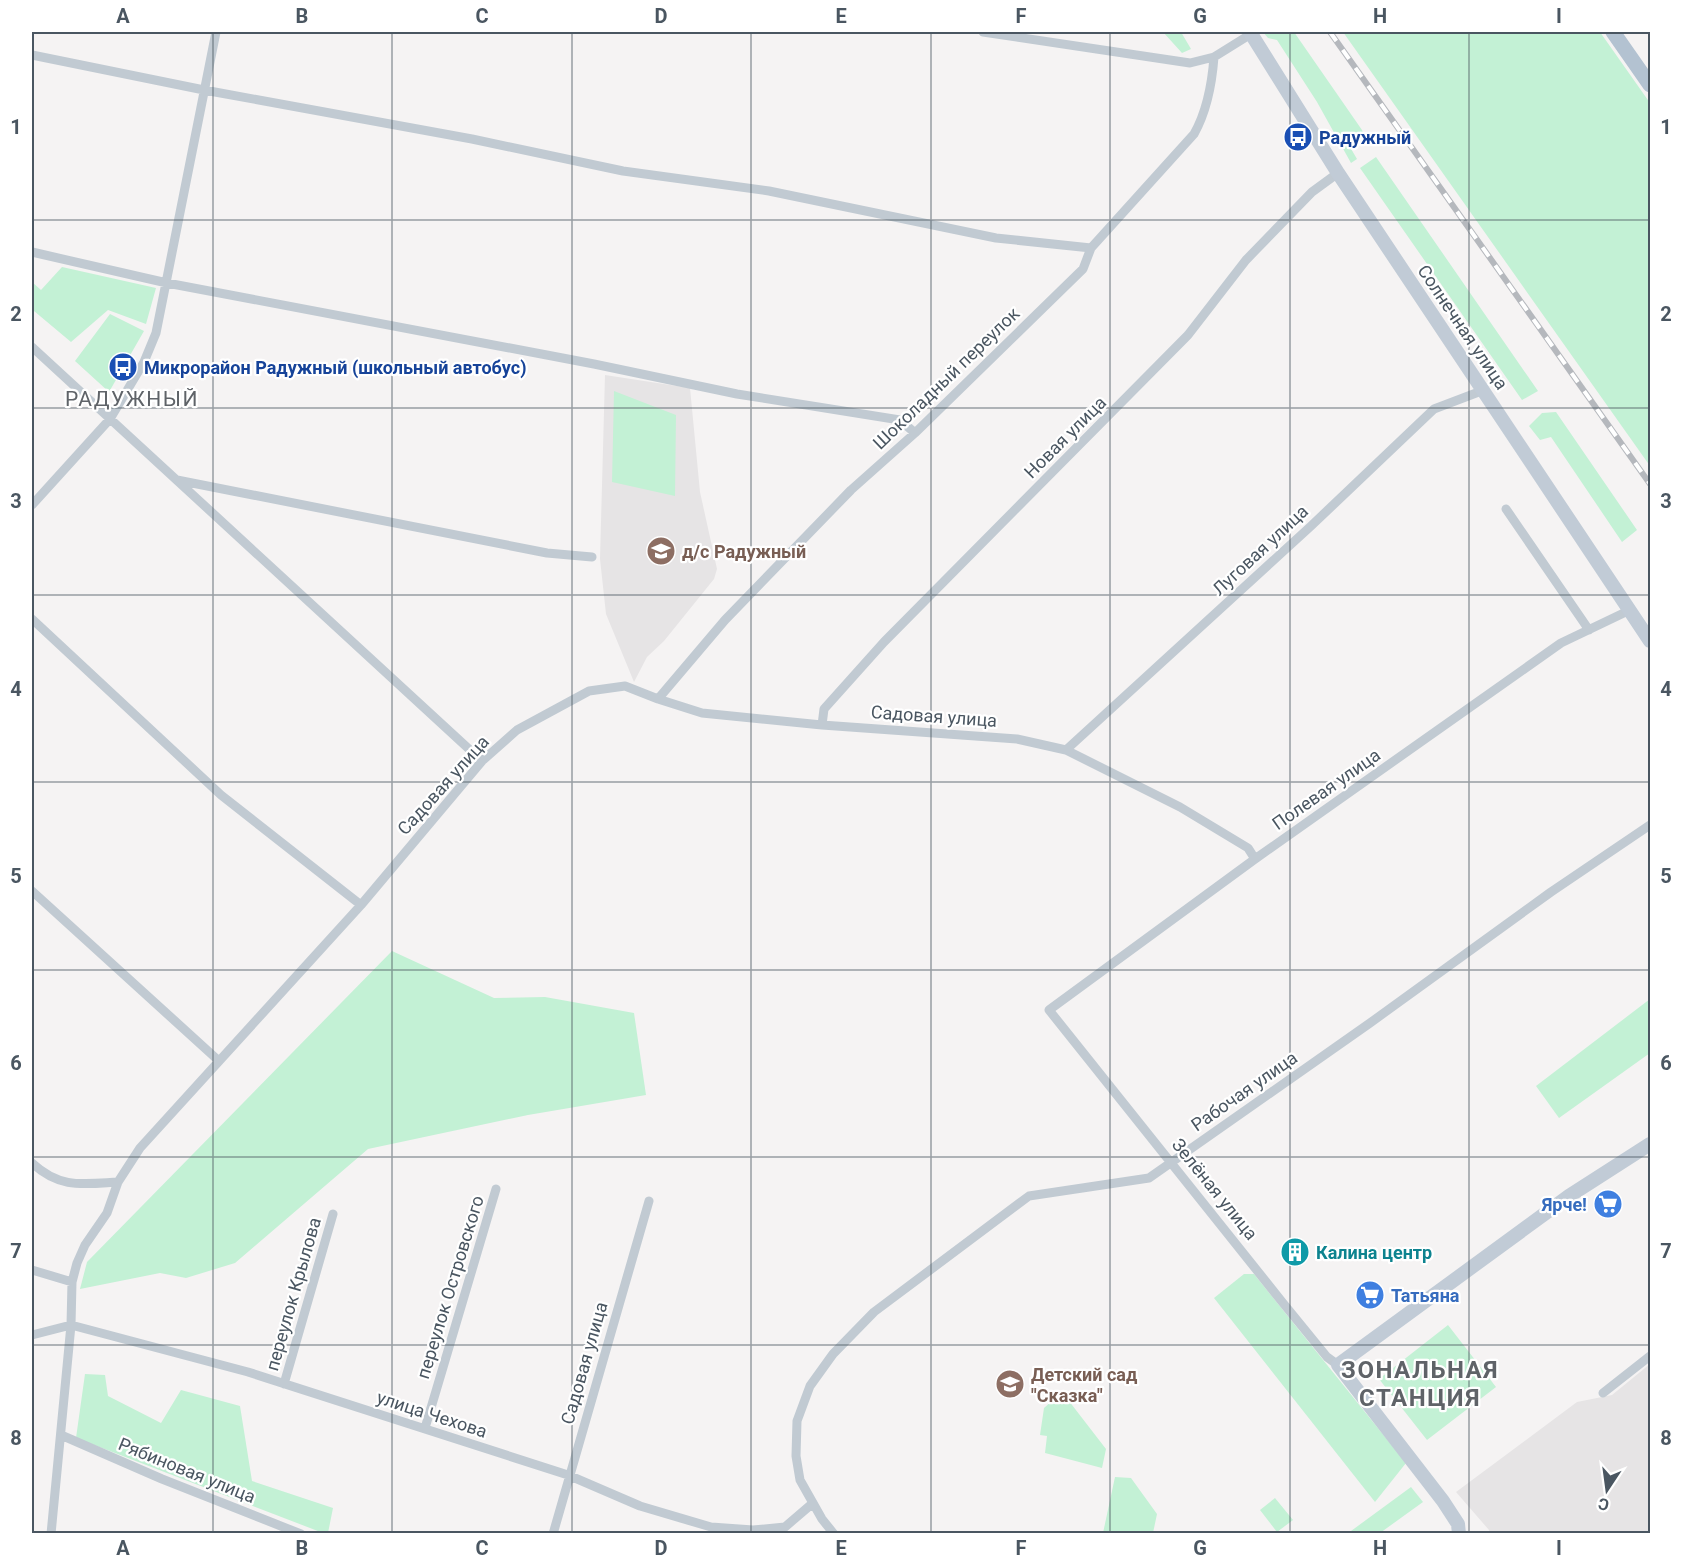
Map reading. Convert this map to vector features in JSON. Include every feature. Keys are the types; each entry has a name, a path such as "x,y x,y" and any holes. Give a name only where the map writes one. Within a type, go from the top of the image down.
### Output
{"main road":[{"path":"1613,32 1650,85"}],"street":[{"path":"32,505 110,419 144,362 156,333 216,32"},
{"path":"983,32 1190,63 1214,57 1250,33"},
{"name":"Солнечная улица","path":"1250,33 1338,173 1650,641"},
{"path":"32,55 204,90 472,139 622,171 769,191 996,238 1091,248"},
{"name":"Шоколадный переулок","path":"658,699 741,604 851,490 915,433 1083,269 1091,248 1194,134 1203,119 1213,78 1214,57"},
{"name":"Новая улица","path":"822,725 824,709 884,642 1188,335 1254,252 1312,192 1338,173"},
{"path":"32,252 167,283 594,364 737,394 900,420 915,433"},
{"path":"32,347 482,761"},
{"name":"Луговая улица","path":"1066,750 1311,526 1434,409 1484,390"},
{"path":"174,479 547,553 592,557"},
{"path":"1506,509 1589,630"},
{"name":"Полевая улица","path":"1049,1010 1256,859 1561,643 1630,610"},
{"path":"32,619 221,795 361,905"},
{"name":"Садовая улица","path":"51,1533 71,1325 72,1282 85,1245 107,1213 118,1182 140,1148 361,905 482,761 518,730 589,691 625,686 702,713 822,725 1017,739 1066,750 1180,807 1248,849 1256,859"},
{"name":"Рабочая улица","path":"834,1533 800,1480 796,1455 797,1420 810,1386 833,1354 874,1312 1029,1196 1149,1178 1371,1023 1551,892 1650,825"},
{"path":"32,891 219,1061"},
{"name":"Зелёная улица","path":"1049,1010 1312,1339 1327,1357 1338,1365 1443,1501 1458,1524 1459,1533"},
{"path":"1338,1365 1569,1196 1650,1144"},
{"path":"32,1163 42,1173 74,1185 118,1182"},
{"name":"переулок Островского","path":"425,1428 496,1189"},
{"name":"Садовая улица","path":"553,1533 649,1201"},
{"name":"переулок Крылова","path":"285,1384 333,1214"},
{"path":"32,1270 72,1282"},
{"name":"улица Чехова","path":"32,1335 71,1325 248,1372 568,1475 640,1506 711,1527 753,1530 785,1527 813,1503"},
{"path":"1603,1392 1650,1356"},
{"name":"Рябиновая улица","path":"61,1435 162,1479 301,1533"}],"shaded area":[{"path":"605,375 690,388 700,492 717,569 714,579 664,641 647,657 634,682 606,614 600,559"},
{"path":"1650,1364 1650,1533 1490,1533 1456,1492 1577,1402 1612,1395"}],"green space":[{"path":"1163,32 1181,32 1191,49 1182,53"},
{"path":"1263,32 1294,32 1362,130 1365,138 1350,147 1357,159 1351,163 1317,102 1277,40 1268,38"},
{"path":"1343,32 1600,32 1650,103 1650,466"},
{"path":"1376,157 1538,391 1522,400 1360,168"},
{"path":"62,267 156,288 146,324 108,310 71,342 34,311 32,313 32,282 41,290"},
{"path":"110,314 144,331 109,392 75,361"},
{"path":"614,391 676,415 675,496 612,482"},
{"path":"1556,412 1637,530 1622,542 1551,437 1540,440 1529,426 1542,413"},
{"path":"392,951 494,998 545,997 634,1013 646,1095 528,1115 368,1149 235,1263 186,1278 160,1273 80,1289 87,1262"},
{"path":"1650,999 1650,1053 1559,1118 1536,1086"},
{"path":"1244,1274 1254,1274 1406,1463 1375,1502 1214,1298"},
{"path":"1448,1325 1496,1387 1427,1440 1379,1379"},
{"path":"85,1374 105,1375 108,1396 161,1423 181,1390 240,1406 252,1481 333,1508 328,1533 76,1438"},
{"path":"1062,1392 1106,1449 1102,1468 1045,1453 1047,1436 1040,1435 1044,1408"},
{"path":"1115,1477 1131,1478 1157,1514 1153,1533 1103,1533"},
{"path":"1411,1487 1423,1502 1380,1533 1353,1533 1351,1531"},
{"path":"1275,1498 1293,1520 1277,1532 1260,1510"}],"railway":[{"path":"1330,32 1650,484"}],"place":[{"name":"Радужный","path":"1298,137"},
{"name":"Микрорайон Радужный (школьный автобус)","path":"123,367"},
{"name":"д/с Радужный","path":"661,551"},
{"name":"Ярче!","path":"1608,1204"},
{"name":"Калина центр","path":"1295,1252"},
{"name":"Татьяна","path":"1370,1295"},
{"name":"Детский сад \"Сказка\"","path":"1010,1384"}],"district":[{"name":"РАДУЖНЫЙ","path":"132,399"},
{"name":"ЗОНАЛЬНАЯ СТАНЦИЯ","path":"1420,1384"}]}
